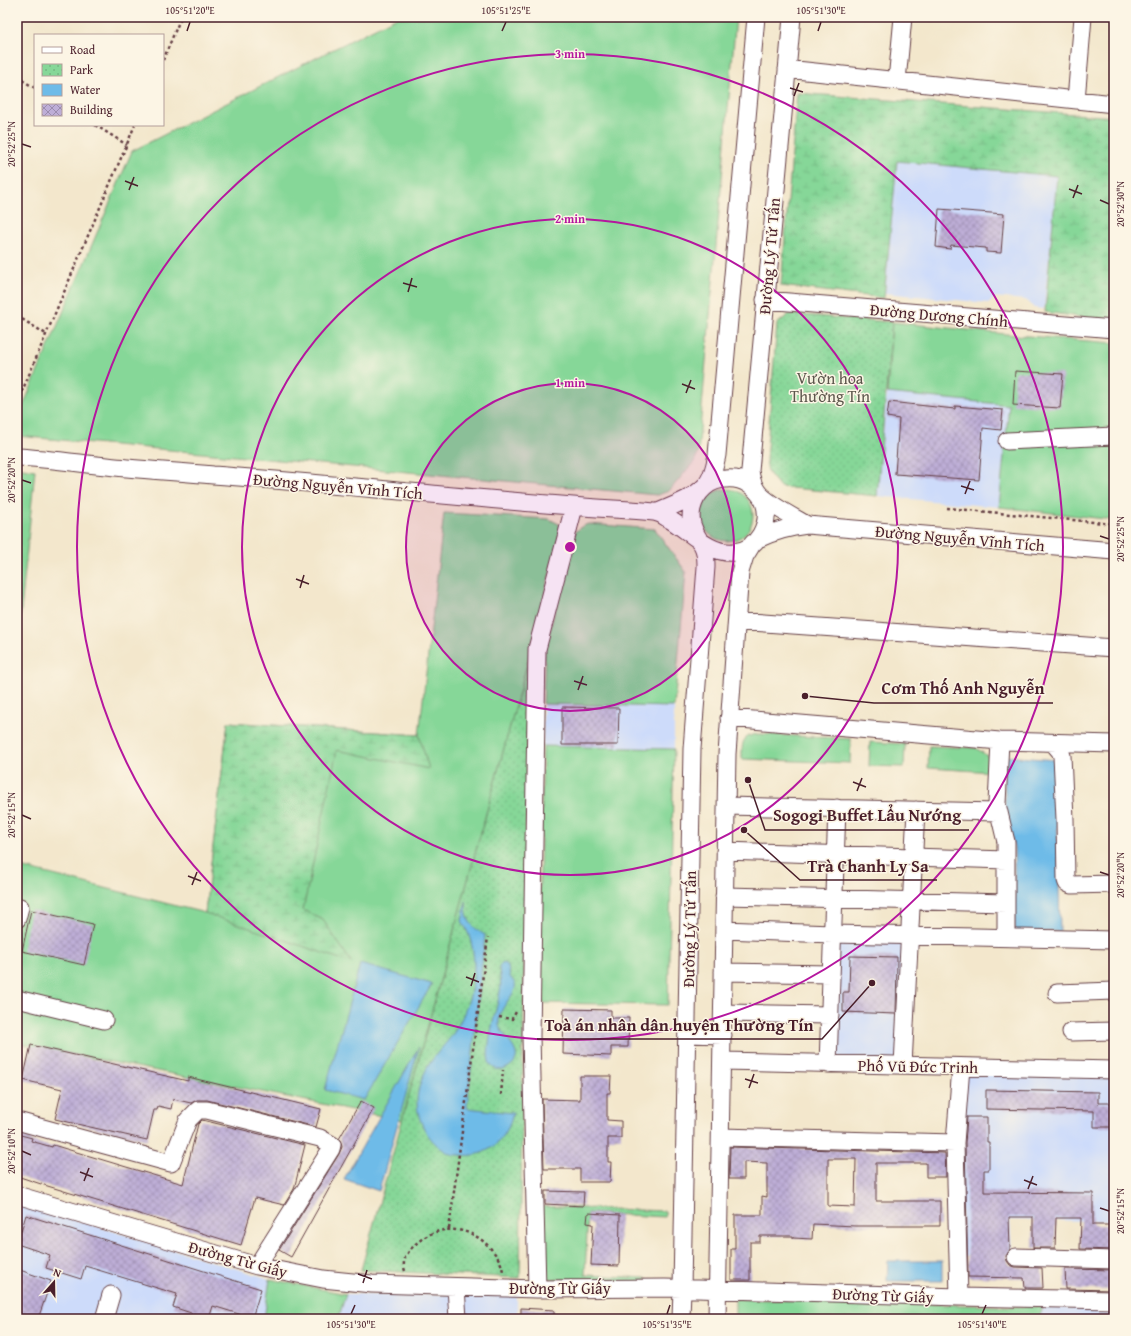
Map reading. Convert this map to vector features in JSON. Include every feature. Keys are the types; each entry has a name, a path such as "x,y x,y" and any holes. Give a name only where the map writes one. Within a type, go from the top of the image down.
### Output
{"street":[{"path":"701,541 694,530 691,517 692,505 698,494 706,486 715,466 717,455 756,17"},
{"name":"Đường Lý Tử Tấn","path":"758,493 752,481 750,471 792,17"},
{"path":"897,81 903,17"},
{"path":"1076,100 1083,17"},
{"path":"787,69 1114,104"},
{"name":"Đường Dương Chính","path":"765,300 1114,329"},
{"path":"1007,441 1114,436"},
{"name":"Đường Nguyễn Vĩnh Tích","path":"17,456 128,468 658,512"},
{"path":"658,512 684,501 716,480 728,478 739,480 750,485 774,505 807,525"},
{"path":"717,1319 719,1290 727,754 740,572 745,556 764,528 766,515 764,503 758,493"},
{"path":"538,1289 532,1036 537,649 574,506"},
{"path":"658,512 678,524 711,549 724,553 736,552 748,548 756,541 771,533 790,527 807,525"},
{"name":"Đường Nguyễn Vĩnh Tích","path":"807,525 1114,551"},
{"name":"Đường Lý Tử Tấn","path":"681,1319 692,749 706,567 705,552 701,541"},
{"path":"737,621 1114,648"},
{"path":"729,718 1000,742 1114,744"},
{"path":"1000,742 997,804 1006,842 1006,938"},
{"path":"1054,743 1062,756 1067,883 1071,885 1114,884"},
{"path":"726,806 998,812"},
{"path":"828,1064 837,808"},
{"path":"903,1065 916,810"},
{"path":"725,851 1006,860"},
{"path":"724,896 1006,903"},
{"path":"724,930 909,936 1114,940"},
{"path":"723,972 831,974"},
{"path":"1057,993 1114,991"},
{"path":"17,999 104,1020"},
{"path":"723,1013 830,1016"},
{"path":"1070,1032 1114,1031"},
{"path":"687,1034 722,1035"},
{"name":"Phố Vũ Đức Trinh","path":"722,1061 1114,1070"},
{"path":"959,1297 955,1143 961,1067"},
{"path":"17,1122 171,1163 188,1120 198,1110 207,1110 320,1138 329,1142 332,1145 331,1149 257,1266"},
{"path":"721,1137 955,1143"},
{"name":"Đường Từ Giấy","path":"17,1194 257,1266 323,1279 372,1284 538,1289 682,1289 1114,1300"},
{"path":"1016,1256 1114,1260"},
{"path":"456,1287 458,1319"},
{"path":"104,1319 111,1295"}],"path":[{"path":"164,58 181,17"},
{"path":"17,77 34,87"},
{"path":"97,126 127,145"},
{"path":"17,402 135,126"},
{"path":"17,316 46,334"},
{"path":"946,508 1114,524"},
{"path":"449,1229 488,937"},
{"path":"501,1095 503,1070"},
{"path":"409,1285 403,1264 406,1254 431,1233 449,1229 463,1231 476,1236 490,1246 498,1256 503,1269 503,1288"}],"shaded area":[{"path":"897,161 1057,176 1044,309 1034,308 1026,300 996,297 988,303 885,293"},
{"path":"887,393 1009,405 999,507 877,496"},
{"path":"543,704 674,707 674,749 543,746"},
{"path":"832,934 909,936 903,1065 828,1064"},
{"path":"965,1074 1114,1077 1114,1221 1010,1220 1012,1254 962,1256 959,1143"},
{"path":"17,1202 270,1279 264,1319 17,1319"},
{"path":"346,1294 517,1295 517,1319 338,1319"},
{"path":"1041,1307 1114,1309 1114,1319 1040,1319"}],"green space":[{"path":"397,17 736,17 698,453 694,462 669,491 657,495 17,436 17,420 132,151"},
{"path":"797,93 1114,117 1114,322 1045,312 1057,176 897,161 884,298 781,286"},
{"name":"Vườn hoa Thường Tín","path":"789,314 892,322 877,496 780,487 768,472 766,460 777,324"},
{"path":"892,322 1015,335 1114,343 1114,520 999,507 1009,405 887,393"},
{"path":"17,467 35,470 17,651"},
{"path":"722,489 732,489 742,493 749,500 753,510 753,520 749,530 742,537 732,541 722,541 712,537 705,530 701,520 701,510 705,500 712,493"},
{"path":"444,513 549,519 559,524 560,533 528,661 402,1120 17,1043 17,866 205,913 228,722 419,735"},
{"path":"588,524 655,529 686,572 674,707 543,704 545,649 575,532"},
{"path":"528,661 520,1278 361,1270"},
{"path":"228,722 419,735 429,769 337,750 303,910 323,920 352,963 205,913"},
{"path":"760,734 851,739 850,763 742,759 742,748 746,738"},
{"path":"870,742 905,744 904,767 869,766"},
{"path":"543,746 674,749 668,1005 537,1003"},
{"path":"929,746 976,748 993,760 993,772 928,768"},
{"path":"533,1206 665,1211 665,1217 588,1213 585,1275 648,1278 648,1283 532,1278"},
{"path":"270,1279 346,1294 338,1319 264,1319"},
{"path":"735,1299 1041,1307 1040,1319 735,1319"}],"water":[{"path":"1004,756 1056,760 1060,931 1015,933 1014,849 1005,805"},
{"path":"466,901 467,913 470,922 476,929 485,935 467,1108 513,1113 506,1131 495,1145 479,1154 455,1155 444,1150 428,1135 423,1127 418,1112 417,1096 421,1080 427,1067 458,1026 470,997 474,965 473,950 469,935 462,921"},
{"path":"504,963 508,968 510,976 515,984 515,988 514,992 504,1006 499,1023 500,1029 516,1053 516,1059 512,1065 503,1070 499,1070 490,1064 488,1049 501,988 499,967"},
{"path":"360,964 432,984 364,1100 325,1090"},
{"path":"419,1047 379,1191 344,1179"},
{"path":"888,1261 942,1261 942,1281 887,1281"}],"building":[{"path":"939,209 1004,214 1001,253 986,252 986,248 951,245 950,249 936,247"},
{"path":"1015,371 1063,374 1060,408 1013,405"},
{"path":"889,402 955,409 955,406 1003,410 1001,430 983,428 979,480 895,474 899,419 887,417"},
{"path":"562,707 619,708 618,745 562,745"},
{"path":"31,910 93,924 84,965 22,951"},
{"path":"850,956 897,957 896,1014 843,1012 843,992 849,992"},
{"path":"564,1009 611,1010 611,1018 629,1018 628,1047 611,1047 611,1056 563,1054"},
{"path":"31,1045 188,1081 188,1077 321,1109 316,1127 207,1100 197,1100 191,1103 173,1099 171,1109 158,1106 157,1110 154,1110 147,1140 55,1119 62,1089 23,1080"},
{"path":"580,1076 611,1076 610,1093 607,1093 607,1120 621,1121 621,1138 608,1138 608,1162 611,1162 610,1182 580,1182 580,1169 544,1169 542,1099 580,1100"},
{"path":"986,1090 1098,1092 1098,1103 1114,1103 1114,1127 1094,1127 1094,1111 986,1109"},
{"path":"361,1101 374,1108 291,1257 279,1250 339,1154 342,1147 339,1139"},
{"path":"967,1117 987,1117 989,1170 984,1170 984,1192 1093,1193 1093,1225 1114,1225 1114,1250 1080,1249 1081,1218 1056,1218 1055,1248 1033,1248 1033,1217 1009,1217 1010,1249 1006,1256 1007,1261 1010,1265 1015,1267 1042,1268 1043,1288 1025,1288 1024,1278 968,1277 965,1143"},
{"path":"202,1120 305,1145 294,1189 284,1205 255,1198 241,1245 17,1176 17,1134 32,1138 31,1141 52,1147 53,1145 183,1184 198,1124"},
{"path":"730,1147 945,1153 946,1177 926,1177 926,1163 876,1163 876,1201 940,1201 940,1226 855,1226 813,1224 812,1239 793,1238 793,1236 760,1236 760,1242 750,1242 750,1280 731,1280 731,1249 735,1249 735,1215 762,1215 762,1196 767,1197 767,1163 744,1162 744,1179 729,1179","holes":["828,1159 856,1159 855,1207 828,1206"]},
{"path":"545,1191 584,1192 583,1206 545,1204"},
{"path":"588,1213 620,1215 619,1266 591,1265 593,1224 587,1223"},
{"path":"26,1215 261,1289 252,1318 213,1306 209,1319 173,1307 177,1294 85,1266 81,1279 46,1268 50,1255 17,1244"},
{"path":"17,1269 51,1281 38,1319 17,1319"},
{"path":"1065,1269 1114,1270 1114,1290 1066,1289"},
{"path":"521,1308 554,1310 554,1319 521,1319"}],"place":[{"name":"Cơm Thố Anh Nguyễn","path":"805,696"},
{"name":"Sogogi Buffet Lẩu Nướng","path":"748,780"},
{"name":"Trà Chanh Ly Sa","path":"744,830"},
{"name":"Toà án nhân dân huyện Thường Tín","path":"872,983"}]}
